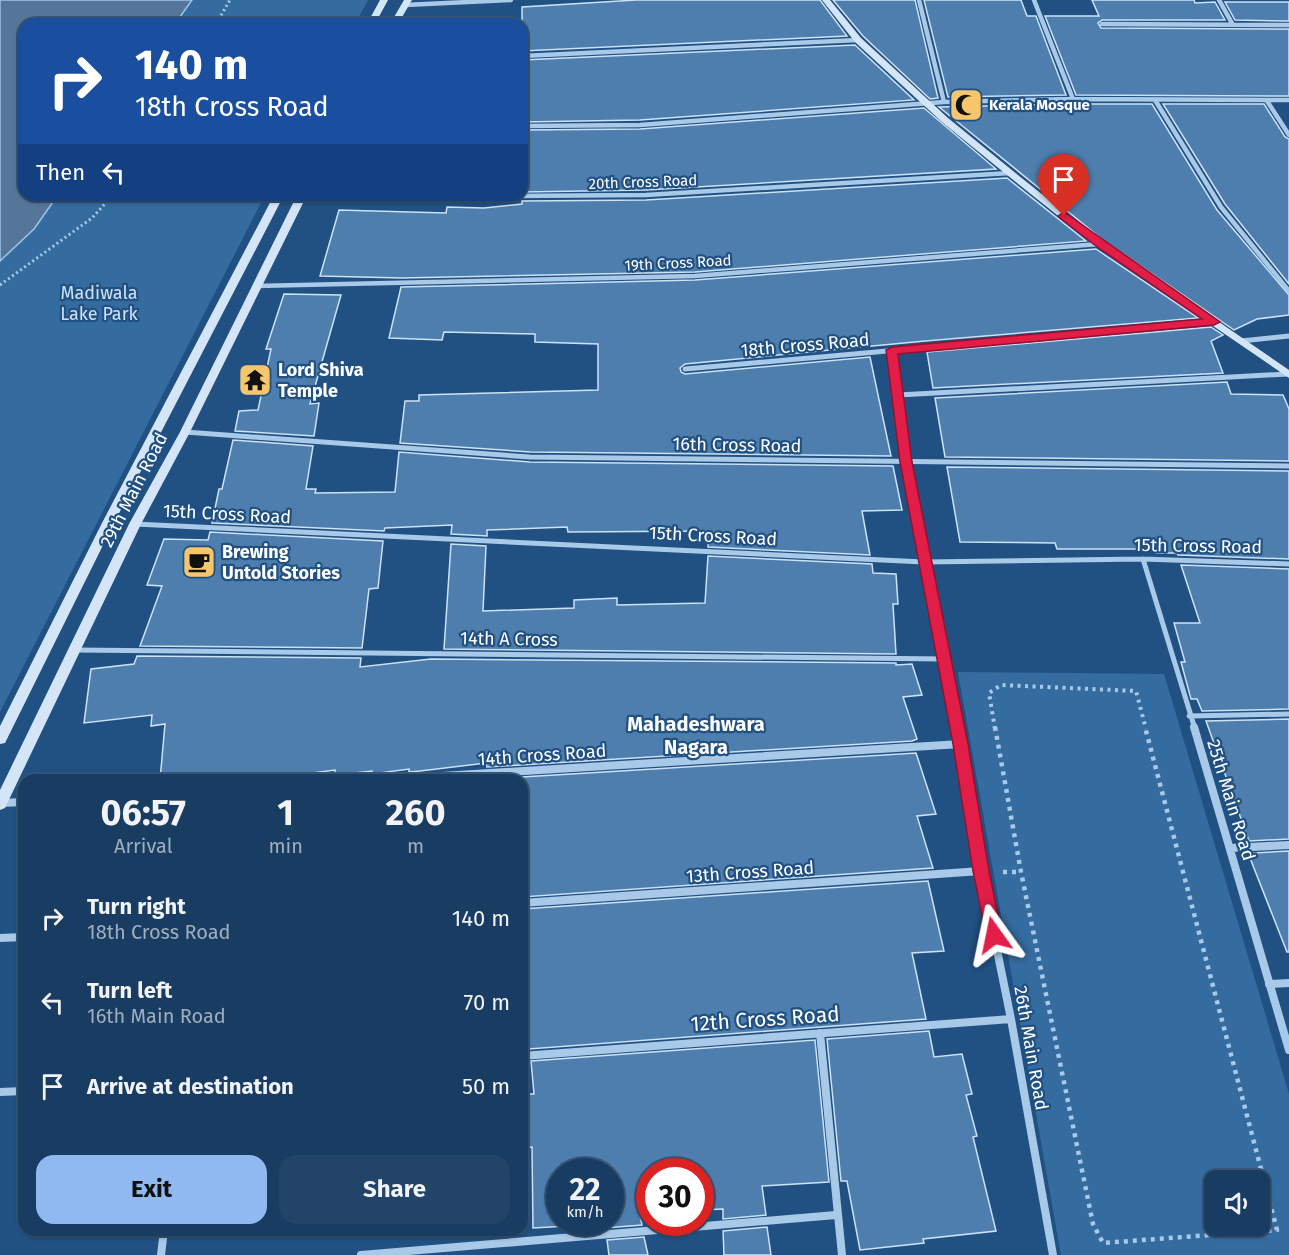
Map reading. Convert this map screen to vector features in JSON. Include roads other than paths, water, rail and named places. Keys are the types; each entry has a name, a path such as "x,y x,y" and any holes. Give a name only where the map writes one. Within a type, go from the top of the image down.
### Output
{"main road":[{"path":"374,18 384,0"},
{"path":"826,0 858,40 927,103 1010,173 1100,244 1288,374"},
{"path":"397,18 406,2"},
{"name":"29th Main Road","path":"0,739 108,523 276,201"},
{"name":"29th Main Road","path":"0,803 135,524 184,432 299,201"}],"street":[{"path":"406,2 511,0"},
{"path":"919,0 944,102"},
{"path":"1034,0 1073,99"},
{"path":"1219,0 1233,25"},
{"path":"1102,24 1289,25"},
{"path":"528,56 858,40"},
{"path":"528,126 640,125 944,102 1073,99 1289,100"},
{"path":"1155,100 1221,207 1289,291"},
{"path":"1267,101 1289,135"},
{"name":"20th Cross Road","path":"528,196 646,195 1010,173"},
{"name":"19th Cross Road","path":"256,286 694,276 1100,244"},
{"name":"18th Cross Road","path":"685,369 1214,322"},
{"path":"1241,341 1289,336"},
{"name":"26th Main Road","path":"892,350 906,462 961,744 981,871 1011,1019 1053,1255"},
{"path":"898,395 1288,374"},
{"name":"16th Cross Road","path":"184,432 530,457 1289,466"},
{"name":"15th Cross Road","path":"135,524 924,561 1143,559 1289,564"},
{"name":"25th Main Road","path":"1143,559 1231,848 1289,1050"},
{"name":"14th A Cross","path":"74,650 944,659"},
{"path":"1189,716 1289,714"},
{"name":"14th Cross Road","path":"474,774 961,744"},
{"path":"0,803 18,802"},
{"path":"1231,848 1289,845"},
{"name":"13th Cross Road","path":"528,903 981,871"},
{"path":"0,938 18,937"},
{"path":"1269,984 1289,983"},
{"name":"12th Cross Road","path":"528,1056 1011,1019"},
{"path":"820,1033 836,1215 842,1255"},
{"path":"0,1092 18,1091"},
{"path":"362,1255 836,1215"},
{"path":"161,1255 163,1236"}],"place":[{"name":"Kerala Mosque","path":"966,105"},
{"name":"Lord Shiva Temple","path":"255,380"},
{"name":"Brewing Untold Stories","path":"199,562"}],"district":[{"name":"Mahadeshwara Nagara","path":"696,736"}],"park label":[{"name":"Madiwala Lake Park","path":"99,303"}]}
